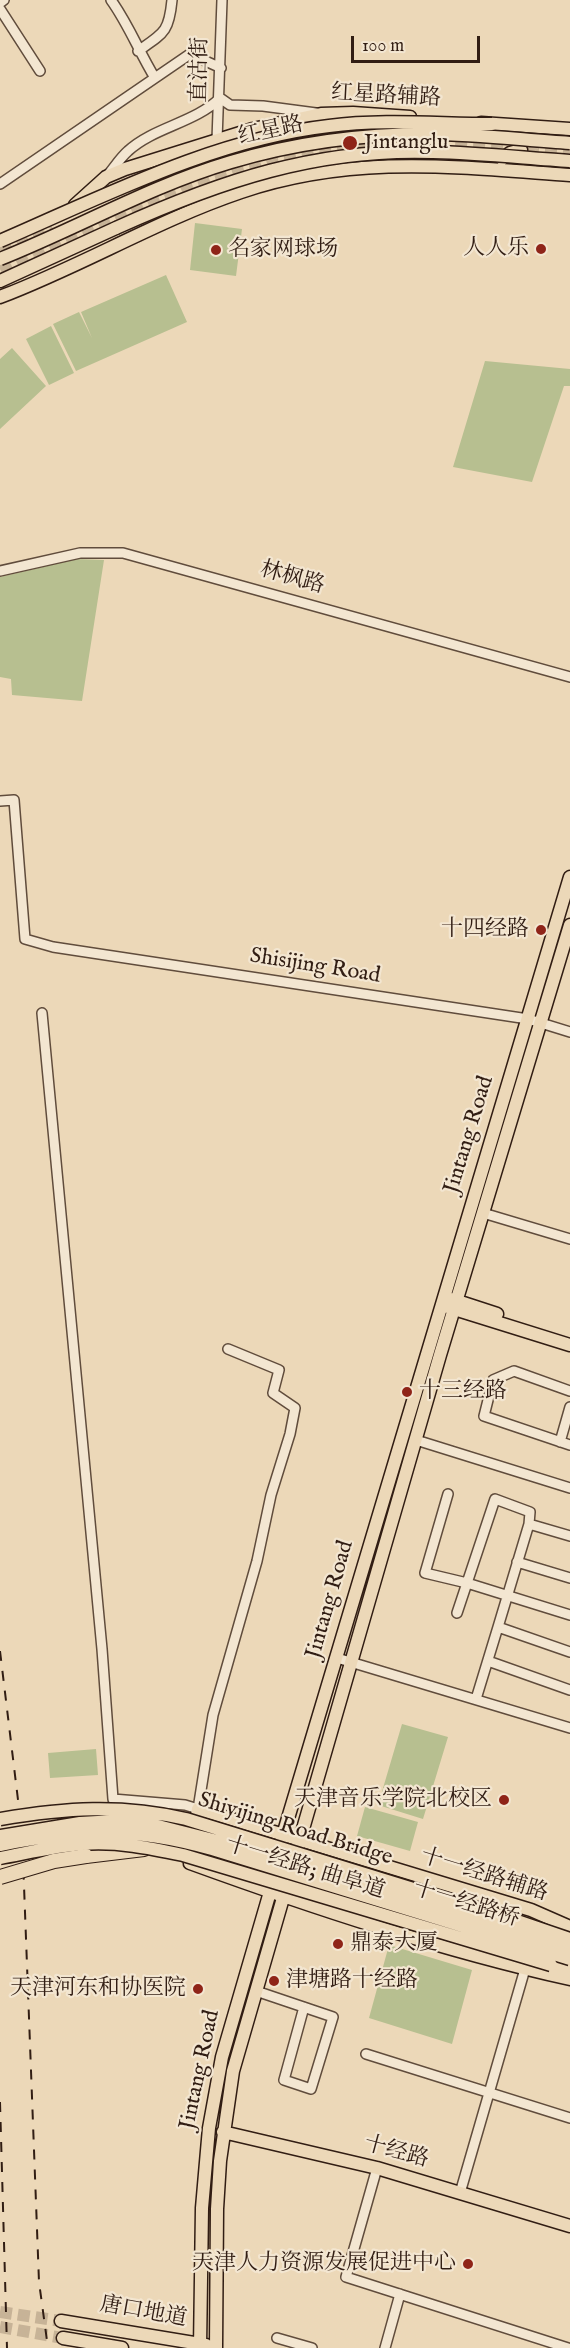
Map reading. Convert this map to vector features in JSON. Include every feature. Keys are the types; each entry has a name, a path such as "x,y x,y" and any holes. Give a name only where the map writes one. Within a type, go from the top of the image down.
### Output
{"highway":[{"path":"0,1877 54,1861 149,1848"}],"main road":[{"name":"红星路辅路","path":"75,205 106,177 125,169 253,129 321,114 353,113 570,129"},
{"path":"0,241 209,153 285,133 367,123 492,124"},
{"name":"红星路","path":"0,259 191,175 262,154 347,137 430,134 570,143"},
{"path":"482,167 496,163 510,153 521,150"},
{"name":"红星路","path":"0,281 182,198 229,181 289,165 354,155 432,152 570,161"},
{"path":"0,297 31,285 140,232 214,202 243,191 311,174 346,169 410,165 482,167 570,175"},
{"name":"Jintang Road","path":"200,2346 202,2208 209,2128 222,2057 270,1892 283,1835 443,1301 459,1271 483,1213 570,877"},
{"name":"Jintang Road","path":"459,1271 534,1021 570,925"},
{"path":"458,1302 453,1281 459,1271"},
{"path":"459,1271 470,1296 489,1315 570,1336"},
{"path":"443,1301 458,1302 570,1345"},
{"name":"Jintang Road","path":"216,2348 217,2209 223,2132 233,2071 298,1841 458,1302"},
{"name":"Shiyijing Road Bridge","path":"0,1819 73,1809 102,1808 160,1813 360,1872 570,1939"},
{"path":"198,1809 190,1863 283,1897 473,1956 570,1979"},
{"name":"十一经路辅路","path":"198,1809 531,1910 570,1927"},
{"name":"十一经路桥","path":"0,1836 80,1823 117,1821 154,1825 225,1843 570,1949"},
{"name":"十一经路桥","path":"0,1845 79,1832 119,1831 167,1837 213,1849 570,1959"},
{"name":"十一经路; 曲阜道","path":"0,1858 82,1844 121,1844 149,1848 183,1855 570,1970"},
{"name":"十经路","path":"223,2132 377,2168 570,2226"},
{"name":"唐口地道","path":"62,2321 216,2348"},
{"name":"唐口地道","path":"63,2338 122,2348"}],"street":[{"path":"0,3 4,0"},
{"path":"111,0 126,22 138,51 155,78"},
{"path":"138,51 161,36 170,23 172,0"},
{"name":"直沽街","path":"218,140 222,0"},
{"path":"0,9 40,71"},
{"path":"0,184 190,54 221,68"},
{"path":"106,177 129,150 210,108 220,98 230,105 263,106 321,114"},
{"name":"林枫路","path":"0,571 80,553 123,553 570,677"},
{"name":"Shisijing Road","path":"0,801 14,800 25,939 53,946 534,1021 570,1032"},
{"path":"42,1013 101,1637 113,1799 177,1804 198,1809 213,1715 257,1561 271,1495 290,1434 295,1408 273,1393 279,1370 228,1349"},
{"path":"483,1213 570,1239"},
{"path":"570,1391 514,1371 493,1380 484,1416 570,1445"},
{"path":"560,1442 570,1407"},
{"path":"416,1440 570,1488"},
{"path":"448,1494 425,1573 508,1594 570,1615"},
{"path":"457,1613 495,1499 530,1512 529,1524 476,1699"},
{"path":"529,1524 570,1536"},
{"path":"517,1562 570,1578"},
{"path":"498,1627 570,1652"},
{"path":"337,1658 570,1728"},
{"path":"488,1661 570,1690"},
{"path":"460,2193 525,1969"},
{"path":"256,1991 304,2007 333,2017 311,2089 284,2080 304,2007"},
{"path":"366,2054 570,2118"},
{"name":"十经路","path":"209,2128 223,2132"},
{"path":"377,2168 346,2277 568,2348"},
{"path":"385,2348 400,2294"},
{"path":"277,2338 312,2348"}],"green space":[{"name":"名家网球场","path":"195,223 242,229 236,276 190,270"},
{"path":"166,275 187,322 76,371 53,324 79,312 92,338 81,312"},
{"path":"51,326 74,373 49,385 26,339"},
{"path":"12,348 46,386 0,429 0,359"},
{"path":"485,361 570,369 570,386 564,386 532,482 453,467"},
{"path":"77,559 104,560 82,701 12,695 11,679 0,677 0,577"},
{"path":"402,1724 448,1737 423,1819 378,1805"},
{"path":"96,1749 98,1775 50,1778 48,1753"},
{"path":"365,1807 418,1822 410,1851 357,1836"},
{"path":"389,1945 472,1970 452,2044 369,2018"}],"tunnel":[{"path":"455,147 570,153"},
{"path":"0,269 117,214 197,181 279,157 322,150 372,148"},
{"path":"0,250 50,223"},
{"path":"0,2312 61,2321"},
{"path":"0,2327 63,2338"}],"railway":[{"path":"0,1651 22,1833 39,2282 48,2348"},
{"path":"0,2102 7,2348"}],"place":[{"name":"Jintanglu","path":"350,143"},
{"name":"人人乐","path":"541,249"},
{"name":"名家网球场","path":"216,250"},
{"name":"十四经路","path":"541,930"},
{"name":"十三经路","path":"407,1392"},
{"name":"天津音乐学院北校区","path":"504,1800"},
{"name":"鼎泰大厦","path":"338,1944"},
{"name":"津塘路十经路","path":"274,1981"},
{"name":"天津河东和协医院","path":"198,1989"},
{"name":"天津人力资源发展促进中心","path":"468,2264"}]}
